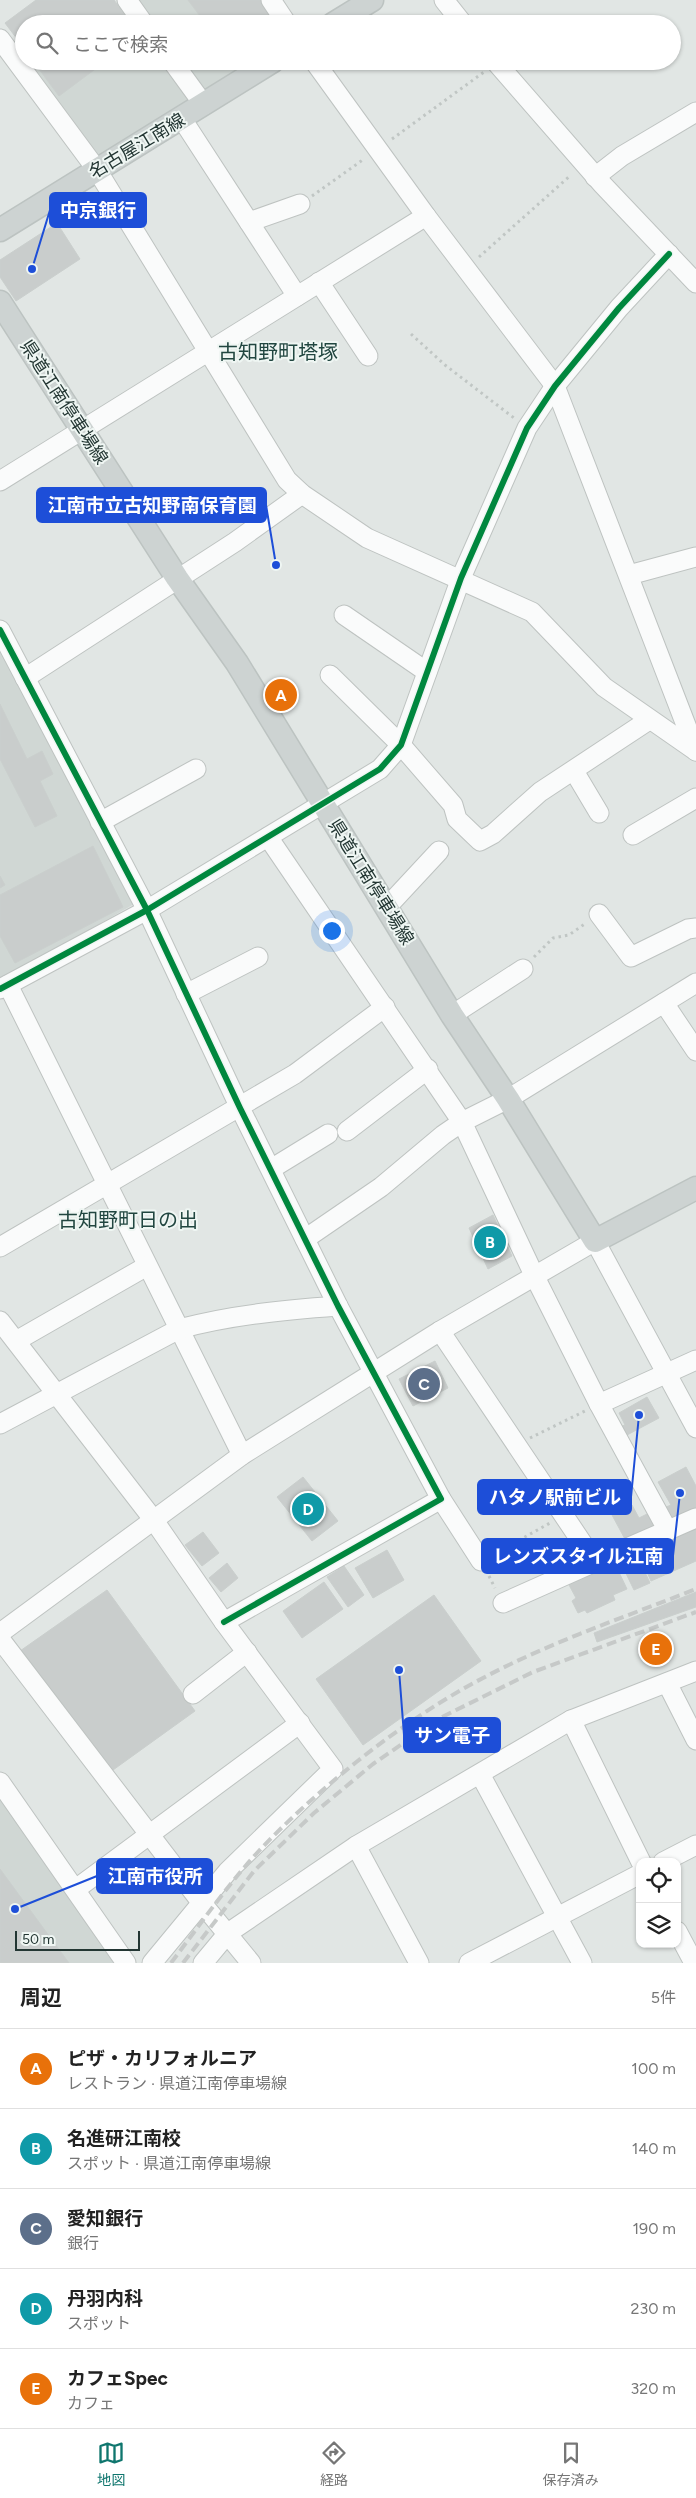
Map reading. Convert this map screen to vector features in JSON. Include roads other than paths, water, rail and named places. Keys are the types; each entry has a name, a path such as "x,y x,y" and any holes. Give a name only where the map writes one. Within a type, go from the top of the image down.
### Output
{"main road":[{"path":"348,15 372,0"},
{"name":"名古屋江南線","path":"0,230 259,70"},
{"name":"県道江南停車場線","path":"0,302 177,578 237,663 452,1015 508,1099 595,1241"},
{"path":"595,1241 696,1188"}],"street":[{"path":"127,0 138,15"},
{"path":"271,0 281,15"},
{"path":"444,0 456,15"},
{"path":"0,39 15,59"},
{"path":"23,70 97,170 287,480 302,494 367,538 461,578 532,612 604,687 696,751"},
{"path":"179,70 204,105"},
{"path":"321,70 426,216 555,386 696,751"},
{"path":"502,70 590,170 696,283"},
{"path":"590,170 622,156 696,112"},
{"path":"182,119 297,296"},
{"path":"249,222 300,204"},
{"path":"0,481 426,216"},
{"path":"242,1455 106,1184 4,987 147,910 380,769 401,745 461,578 527,428 555,386 619,308 669,254"},
{"path":"319,282 368,356"},
{"path":"25,678 235,542 302,494"},
{"path":"629,575 696,557"},
{"path":"344,615 427,672"},
{"path":"0,630 147,910 240,1108 373,1374 441,1499 481,1561"},
{"path":"330,675 401,745 453,804 456,819 480,841 493,834 540,792 649,720"},
{"path":"100,822 196,770"},
{"path":"574,771 599,813"},
{"path":"632,835 696,798"},
{"path":"268,837 462,1122 534,1275 599,1404 668,1531"},
{"path":"386,908 439,851"},
{"path":"598,914 631,957 688,929 696,928"},
{"path":"186,994 258,957"},
{"path":"452,1015 523,969"},
{"path":"305,1239 381,1187 443,1135 462,1122 508,1099 696,983"},
{"path":"664,1003 696,1051"},
{"path":"0,1247 240,1108 295,1074 385,1007"},
{"path":"271,1169 337,1133 428,1070"},
{"path":"0,1632 242,1455 440,1331 595,1241 696,1428"},
{"path":"16,1341 147,1266"},
{"path":"0,1424 178,1329 210,1321 275,1310 338,1306"},
{"path":"0,1321 57,1393 152,1520 224,1622 333,1769 234,1864 152,1963"},
{"path":"440,1331 595,1562"},
{"path":"599,1404 696,1360"},
{"path":"224,1622 441,1499"},
{"path":"503,1603 696,1518"},
{"path":"0,1639 201,1902 251,1963"},
{"path":"193,1694 247,1652"},
{"path":"203,1963 228,1933 356,1846 571,1720 696,1671"},
{"path":"667,1683 696,1740"},
{"path":"571,1720 639,1858"},
{"path":"76,1888 300,1723"},
{"path":"480,1774 582,1963"},
{"path":"0,1782 76,1888 126,1963"},
{"path":"671,1858 696,1845"},
{"path":"356,1846 419,1963"},
{"path":"468,1963 557,1915 636,1876"},
{"path":"681,1939 694,1963"}],"railway":[{"path":"171,1963 257,1853 330,1783 385,1740 442,1701 525,1657 696,1589"},
{"path":"183,1963 254,1871 314,1813 373,1764 440,1718 533,1672 696,1612"}],"place":[{"name":"中京銀行","path":"32,269"},
{"name":"江南市立古知野南保育園","path":"276,565"},
{"name":"ピザ・カリフォルニア","path":"281,695"},
{"name":"名進研江南校","path":"490,1242"},
{"name":"愛知銀行","path":"424,1384"},
{"name":"ハタノ駅前ビル","path":"639,1415"},
{"name":"レンズスタイル江南","path":"680,1493"},
{"name":"丹羽内科","path":"308,1509"},
{"name":"カフェSpec","path":"656,1649"},
{"name":"サン電子","path":"399,1670"},
{"name":"江南市役所","path":"15,1909"}],"district":[{"name":"古知野町塔塚","path":"278,352"},
{"name":"古知野町日の出","path":"128,1220"}]}
